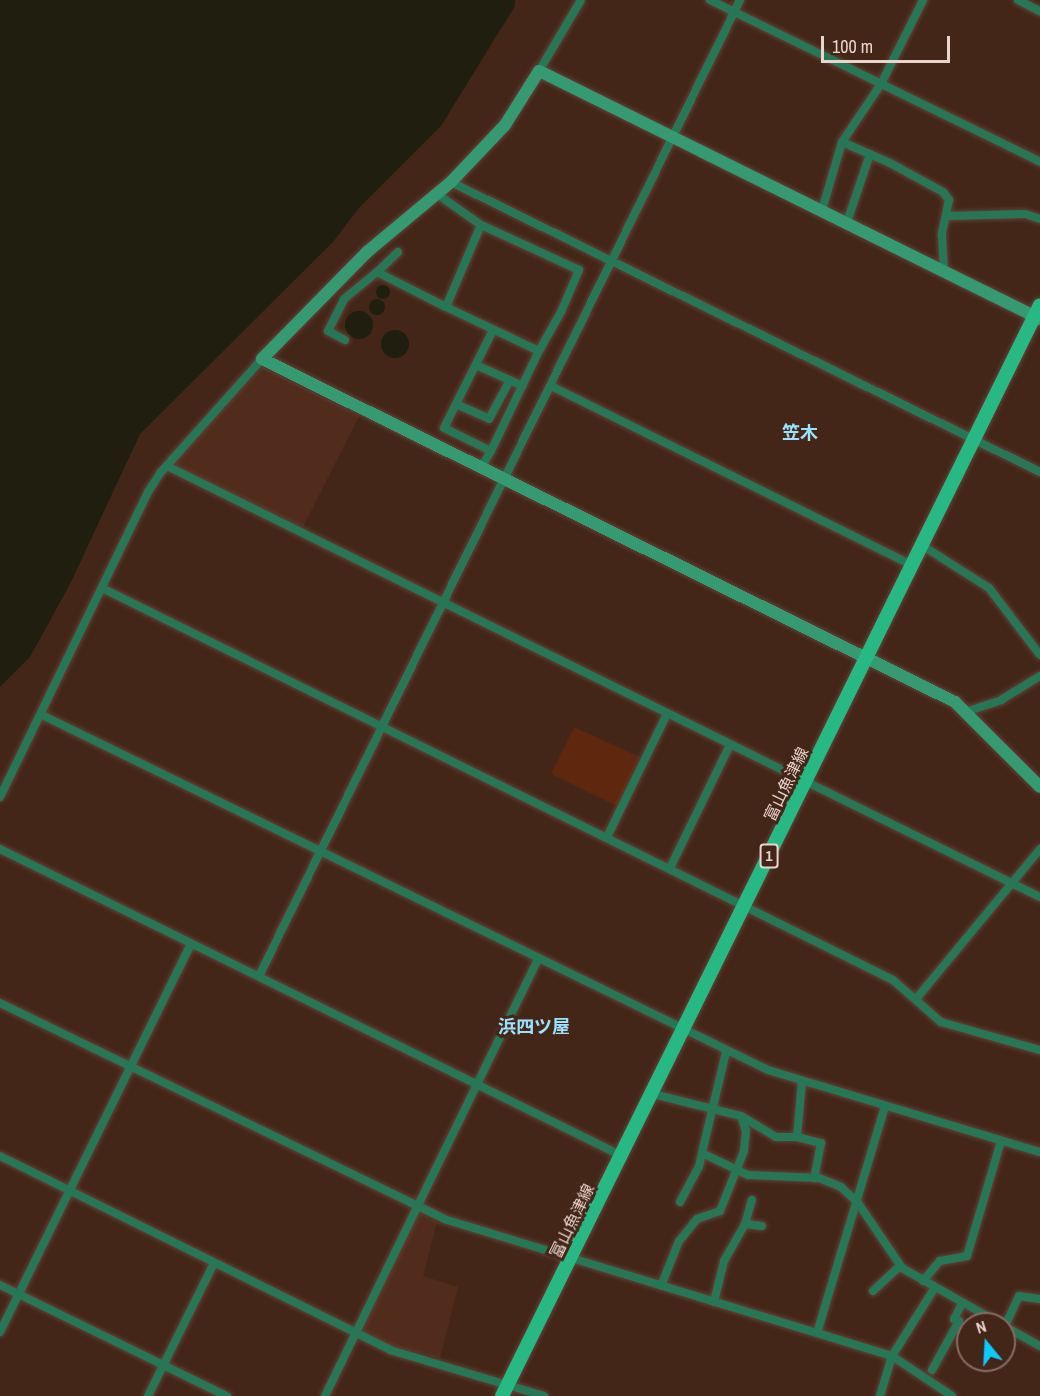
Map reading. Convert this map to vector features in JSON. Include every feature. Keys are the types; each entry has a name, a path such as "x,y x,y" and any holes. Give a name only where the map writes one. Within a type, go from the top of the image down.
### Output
{"main road":[{"name":"富山魚津線","path":"505,1390 685,1032 805,782 1038,313"}],"street":[{"path":"0,797 42,715 127,530 167,466 262,359 367,252 451,182 505,125 581,0"},
{"path":"710,0 1040,162"},
{"path":"259,976 506,480 550,386 614,262 672,135 740,0"},
{"path":"822,210 842,142 881,84 922,0"},
{"path":"1018,0 1040,11"},
{"path":"539,71 944,271 1038,313"},
{"path":"842,142 943,192 949,200 948,216 942,234 944,271"},
{"path":"847,222 870,154"},
{"path":"451,182 1040,472"},
{"path":"437,194 481,225 579,270 504,426 481,468"},
{"path":"948,216 1025,214 1040,219"},
{"path":"446,307 481,225"},
{"path":"345,340 328,331 344,299 398,252"},
{"path":"377,272 539,351"},
{"path":"491,451 444,428 493,330"},
{"path":"262,359 955,702 1040,787"},
{"path":"476,365 523,386"},
{"path":"489,419 510,380"},
{"path":"550,386 913,566"},
{"path":"456,404 504,426"},
{"path":"167,466 1040,897"},
{"path":"923,546 989,588 1040,655"},
{"path":"102,588 746,905 893,980 941,1022 1040,1050"},
{"path":"965,712 1001,700 1040,676"},
{"path":"607,837 667,714"},
{"path":"42,715 726,1052 802,1081 1040,1152"},
{"path":"670,868 730,745"},
{"path":"0,849 622,1156"},
{"path":"916,999 1040,849"},
{"path":"0,1332 191,944"},
{"path":"325,1396 538,960"},
{"path":"0,1003 418,1208 572,1259 892,1356 952,1396"},
{"path":"680,1202 699,1167 711,1108 726,1052"},
{"path":"797,1137 802,1081"},
{"path":"653,1094 741,1116 776,1137 797,1137 821,1143 814,1178"},
{"path":"817,1333 858,1203 885,1106"},
{"path":"660,1286 679,1241 697,1219 720,1211 734,1171 744,1151 746,1131 741,1116"},
{"path":"922,1281 940,1261 967,1256 1001,1141"},
{"path":"702,1153 734,1171 814,1178 841,1187 858,1203 900,1266 934,1289 979,1312"},
{"path":"0,1156 390,1350 505,1390 544,1396"},
{"path":"714,1302 724,1261 745,1224 752,1200"},
{"path":"745,1224 762,1227"},
{"path":"148,1396 214,1263"},
{"path":"873,1291 900,1266"},
{"path":"0,1285 227,1396"},
{"path":"880,1396 892,1356 934,1289"},
{"path":"1010,1312 1019,1296 1040,1299"},
{"path":"932,1370 959,1321 954,1319 962,1303"},
{"path":"1016,1332 1040,1346"}],"shaded area":[{"path":"0,0 515,0 515,6 441,126 358,209 333,242 140,434 71,582 30,657 0,687"},
{"path":"380,285 386,285 390,292 386,299 380,299 376,295 376,289"},
{"path":"377,299 385,307 377,315 369,307"},
{"path":"359,311 369,315 373,325 369,335 359,339 349,335 345,325 349,315"},
{"path":"395,330 405,334 409,344 405,354 395,358 385,354 381,344 385,334"},
{"path":"263,366 359,416 302,529 172,464"},
{"path":"574,727 640,757 617,806 551,774"},
{"path":"419,1211 437,1222 423,1276 458,1287 440,1358 391,1346 362,1331"}],"district":[{"name":"笠木","path":"800,433"},
{"name":"浜四ツ屋","path":"534,1027"}]}
